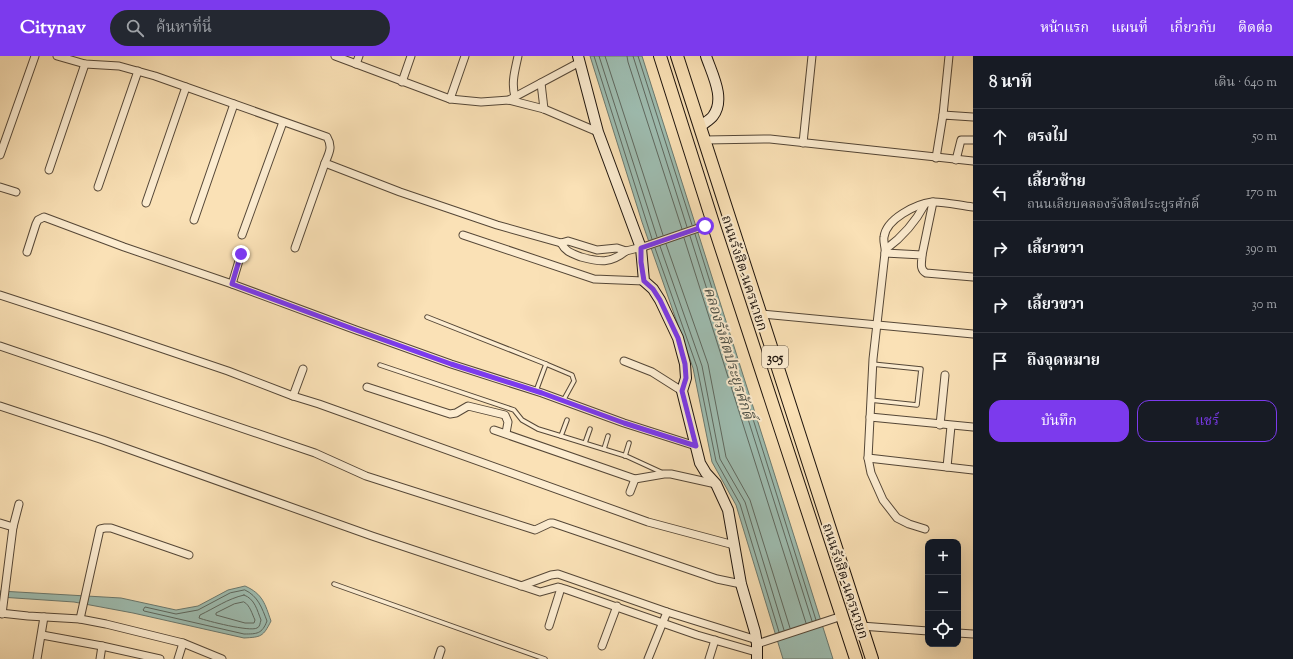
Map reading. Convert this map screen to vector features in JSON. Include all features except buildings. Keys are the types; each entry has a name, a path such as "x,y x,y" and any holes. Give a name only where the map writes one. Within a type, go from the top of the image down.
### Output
{"main road":[{"name":"ถนนรังสิต-นครนายก","path":"660,56 709,224 838,618 856,659"},
{"name":"ถนนรังสิต-นครนายก","path":"677,56 701,126 760,314 872,659"}],"street":[{"path":"0,155 35,56"},
{"path":"57,56 85,64 119,66 138,71 327,137 330,143 330,149 326,163 295,248"},
{"path":"335,56 450,99 481,102 512,99 544,109 598,132"},
{"path":"356,64 359,56"},
{"path":"402,82 411,56"},
{"path":"450,99 465,56"},
{"path":"512,99 513,76 518,56"},
{"path":"701,126 713,116 717,107 719,95 706,56"},
{"path":"803,143 812,56"},
{"path":"936,158 943,115 949,56"},
{"path":"512,99 579,59 598,132 644,247 641,262 644,281"},
{"path":"49,170 85,64"},
{"path":"98,187 138,71"},
{"path":"541,83 544,109"},
{"path":"146,203 186,87"},
{"path":"194,220 234,104"},
{"path":"943,115 973,117"},
{"path":"242,235 283,122"},
{"path":"705,140 770,139 973,161"},
{"path":"956,160 961,140 973,140"},
{"path":"326,163 422,200 497,225 560,243 568,241 597,250 617,248 626,251"},
{"path":"0,187 16,192"},
{"path":"934,202 922,255 921,268 926,272 973,277"},
{"path":"925,529 897,518 883,500 871,473 868,458 872,361 886,251 884,237 892,221 910,210 925,204 934,202 973,207"},
{"path":"886,251 918,216 925,204"},
{"path":"28,252 36,224 38,220 44,217 370,335 536,391 624,423 696,446"},
{"path":"560,243 565,251 597,262 618,258 626,251 644,247 709,224"},
{"path":"463,235 594,279 644,281 653,289 660,300 678,338 685,364 686,378 682,391 700,463 706,473 716,484 728,510 741,584 757,649"},
{"path":"886,251 922,255"},
{"path":"232,284 241,254"},
{"path":"0,295 205,364 648,522 734,545"},
{"path":"760,314 973,334"},
{"path":"0,346 316,453 366,476 535,530 553,523 717,579 741,584"},
{"path":"624,361 652,372 682,391"},
{"path":"293,396 303,369"},
{"path":"940,425 945,375"},
{"path":"367,386 450,414 456,413 468,406 505,416 508,422 506,433"},
{"path":"0,406 520,586 540,592 561,588 616,606 662,624 715,640 757,649 774,639 838,618"},
{"path":"870,417 973,427"},
{"path":"947,467 951,426"},
{"path":"494,430 635,479 671,474 716,484"},
{"path":"868,458 973,470"},
{"path":"630,492 635,479"},
{"path":"19,504 13,527 6,588 1,613 80,619 143,632 184,643 222,659"},
{"path":"0,523 13,527"},
{"path":"80,619 98,532 102,528 111,528 189,554"},
{"path":"520,586 558,574 667,612 757,649"},
{"path":"549,626 561,588"},
{"path":"602,646 616,606"},
{"path":"648,659 667,612"},
{"path":"37,659 44,617"},
{"path":"861,626 925,631"},
{"path":"961,633 973,634"},
{"path":"42,635 160,659"},
{"path":"709,659 715,640"},
{"path":"178,659 184,643"},
{"path":"100,659 102,646"},
{"path":"438,659 441,650"}],"lane":[{"path":"427,317 572,375 574,381 563,401"},
{"path":"870,400 917,405 921,369 872,361"},
{"path":"536,391 546,364"},
{"path":"380,365 514,410 522,420 538,429 624,456 664,474"},
{"path":"561,436 567,420"},
{"path":"585,443 590,429"},
{"path":"604,449 608,436"},
{"path":"624,456 629,442"},
{"path":"334,584 545,659"}],"water":[{"name":"คลองรังสิตประยูรศักดิ์","path":"590,56 642,56 833,659 783,659 736,505 712,462 693,368 642,222"},
{"path":"245,586 260,596 271,621 261,635 244,638 133,613 74,602 0,597 0,591 121,598 176,610 198,606 228,590"}],"route":[{"path":"241,254 232,284 451,364 542,393 624,423 696,446 682,391 686,378 685,364 678,338 660,300 653,289 644,281 641,262 641,248 705,226"}]}
